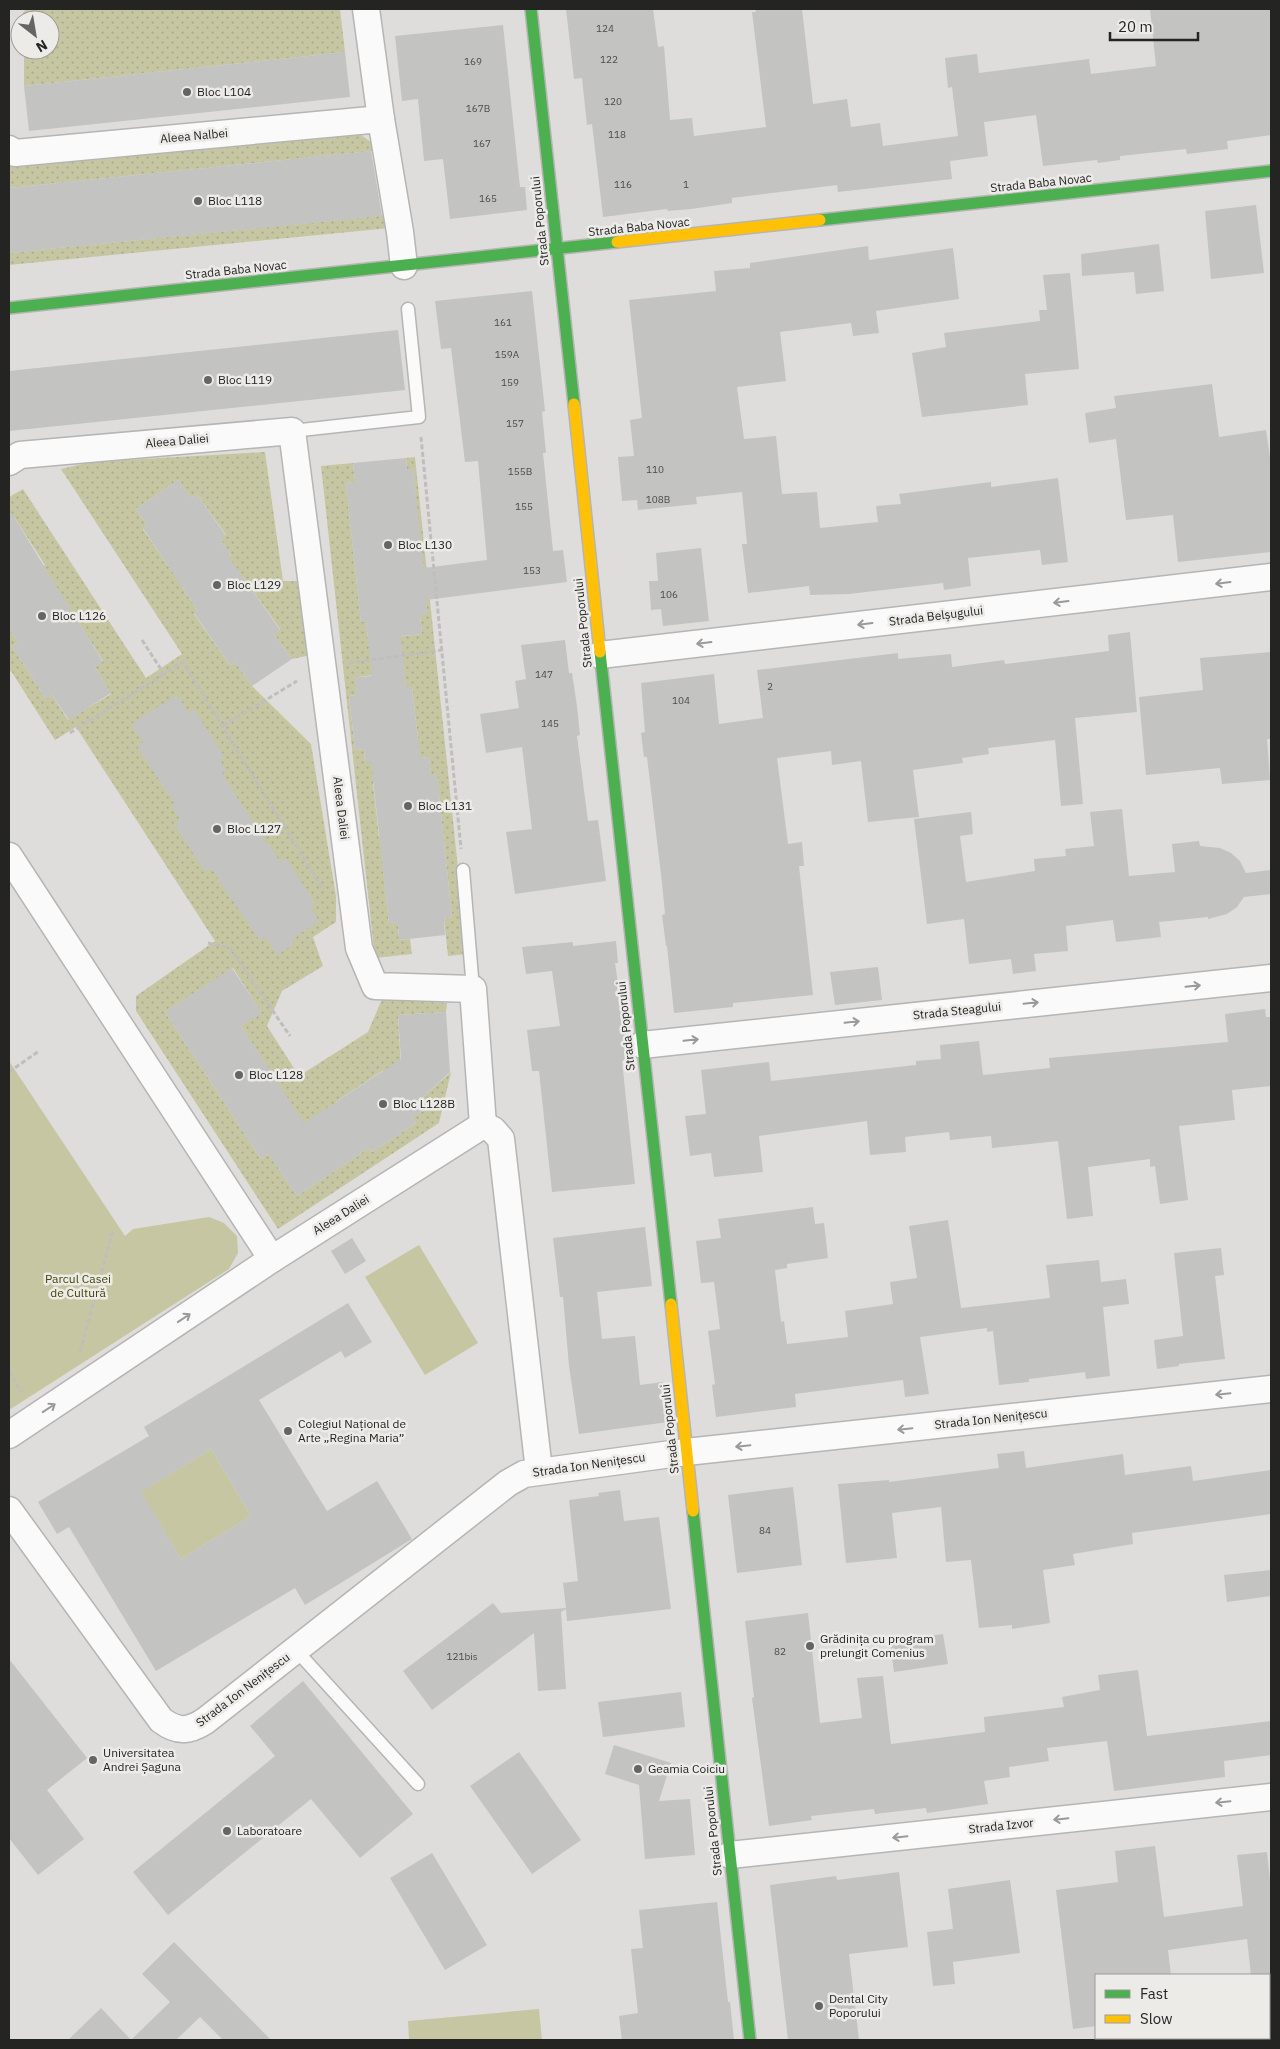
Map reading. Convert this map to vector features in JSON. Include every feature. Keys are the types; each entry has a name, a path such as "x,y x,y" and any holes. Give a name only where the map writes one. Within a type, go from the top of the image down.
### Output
{"street":[{"path":"366,9 404,266"},
{"name":"Strada Poporului","path":"530,9 750,2040"},
{"name":"Aleea Nalbei","path":"9,149 15,153 381,118"},
{"name":"Strada Baba Novac","path":"9,308 1271,171"},
{"name":"Aleea Daliei","path":"9,462 20,455 292,431 359,948 375,986 473,989"},
{"name":"Strada Belșugului","path":"600,655 1271,577"},
{"path":"9,856 272,1259"},
{"name":"Strada Steagului","path":"642,1045 1271,978"},
{"path":"473,989 483,1125 493,1130 501,1139 540,1471"},
{"name":"Aleea Daliei","path":"9,1435 272,1259 483,1125"},
{"name":"Strada Ion Nenițescu","path":"9,1510 161,1720 171,1728 184,1730 196,1727 508,1483 524,1474 686,1452 1271,1389"},
{"name":"Strada Izvor","path":"730,1855 1271,1797"}],"lane":[{"path":"292,431 419,417 408,308"},
{"path":"463,870 473,989"},
{"path":"295,1649 418,1784"}],"path":[{"path":"419,417 463,870"},
{"path":"142,640 164,674"},
{"path":"70,733 183,662 323,890"},
{"path":"208,943 230,948 290,1036"},
{"path":"9,1072 39,1051"},
{"path":"80,1353 113,1230"},
{"path":"9,1371 24,1395"}],"green space":[{"path":"340,9 345,52 24,86 24,60 60,60 60,10 25,10"},
{"path":"361,135 382,150 9,188 9,162 18,167"},
{"path":"388,215 390,228 9,265 9,253"},
{"path":"265,452 283,581 297,581 311,655 292,659 274,634 280,629 244,578 240,581 225,560 231,555 220,539 226,535 197,494 191,498 178,480 136,509 147,525 143,529 171,570 189,583 182,587 198,611 194,614 230,665 235,662 252,686 311,744 336,896 336,922 313,937 323,966 282,991 267,1026 299,1076 368,1032 382,999 447,1003 446,1012 398,1015 401,1068 382,1071 337,1101 307,1129 241,1026 261,1012 233,968 165,1012 261,1159 269,1154 297,1196 369,1148 372,1152 416,1123 412,1118 429,1107 423,1097 451,1072 439,1123 278,1229 136,1011 136,996 215,941 76,727 55,740 11,671 9,672 9,628 18,642 12,646 46,699 52,695 68,720 111,694 95,667 103,661 65,601 37,570 45,565 14,517 9,519 9,497 23,489 146,678 182,654 61,469 91,462"},
{"path":"415,457 467,954 448,956 444,919 452,917 437,775 431,775 429,757 414,759 418,740 412,687 406,687 404,672 356,677 357,695 349,696 355,750 364,749 365,762 382,760 373,784 379,837 389,837 383,868 389,924 398,924 399,940 410,939 412,954 375,958 321,466 353,463 355,482 346,483 361,622 366,622 368,640 422,634 420,615 427,613 413,469 407,469 406,458"},
{"name":"Parcul Casei de Cultură","path":"9,1061 125,1236 133,1229 209,1217 224,1223 237,1236 238,1253 229,1269 9,1410"},
{"path":"419,1245 478,1343 425,1375 365,1277"},
{"path":"211,1449 251,1516 181,1559 155,1516 124,1502"},
{"path":"539,2009 542,2040 409,2040 408,2021"}],"building":[{"path":"566,9 653,9 658,47 664,46 670,120 692,118 694,136 766,127 752,12 756,12 755,9 802,9 813,104 847,99 851,127 880,123 883,146 958,136 952,87 948,88 945,58 977,54 979,73 1089,59 1091,74 1156,66 1150,9 1271,9 1271,135 1227,141 1228,149 1187,154 1186,149 1120,156 1120,160 1098,163 1097,160 1043,166 1036,115 984,122 988,156 950,161 952,179 838,192 837,185 732,198 732,203 691,209 668,211 667,209 603,217 592,124 587,125 582,78 574,79"},
{"path":"503,25 520,187 525,187 527,210 450,219 443,159 424,161 418,99 402,101 395,36"},
{"name":"Bloc L104","path":"345,52 350,97 29,131 24,86"},
{"name":"Bloc L118","path":"371,151 382,216 9,253 9,188"},
{"path":"1256,205 1264,273 1211,279 1205,211"},
{"path":"1159,244 1164,291 1136,294 1134,272 1082,276 1081,254"},
{"path":"868,246 869,260 953,248 959,299 876,311 879,333 853,336 851,323 780,332 786,381 737,387 744,439 776,436 782,494 817,492 820,528 878,522 876,506 901,504 899,494 991,482 991,487 1058,478 1068,562 1042,565 1040,550 968,558 971,586 944,590 943,583 849,594 810,595 809,586 748,593 742,544 747,544 742,492 696,497 697,504 638,510 637,500 622,501 618,457 634,456 630,420 642,418 629,300 716,291 714,271 750,268 750,263"},
{"path":"1070,273 1079,369 1025,374 1028,405 922,417 912,353 946,347 944,333 1040,321 1039,310 1047,310 1043,275"},
{"path":"532,291 545,411 542,412 546,453 543,453 553,551 563,550 567,582 426,600 427,614 420,615 422,634 401,636 406,687 412,687 420,758 429,757 431,775 437,774 452,917 444,919 445,935 399,940 398,924 389,924 371,762 365,762 364,749 355,750 349,696 357,695 355,677 372,676 366,622 361,622 346,483 355,482 353,463 406,458 407,469 413,469 424,568 487,560 478,461 465,462 451,348 441,349 435,301"},
{"name":"Bloc L119","path":"398,330 405,390 9,431 9,371"},
{"path":"1212,384 1219,437 1266,430 1271,464 1271,552 1178,562 1173,515 1126,520 1116,439 1089,443 1085,413 1116,408 1114,396"},
{"name":"Bloc L129","path":"178,480 191,498 197,494 226,536 220,539 231,555 229,557 280,630 274,634 292,659 252,686 235,662 230,665 194,613 198,611 143,528 147,525 136,509"},
{"name":"Bloc L126","path":"9,509 103,662 95,667 111,693 69,720 52,695 46,699 12,646 18,642 9,628"},
{"path":"701,548 709,621 663,626 661,609 651,610 649,581 658,581 656,553"},
{"path":"1130,632 1137,712 1075,718 1083,804 1061,806 1055,740 988,748 989,754 962,758 963,763 913,770 919,817 868,822 861,761 832,765 831,751 777,758 788,844 802,842 804,866 799,866 813,995 733,1003 733,1007 674,1013 662,915 665,914 662,883 647,757 644,757 641,733 645,732 641,683 714,674 719,724 763,718 757,670 898,653 898,659 951,654 952,667 1004,660 1005,664 1109,651 1108,635"},
{"path":"565,640 569,673 572,673 577,706 580,735 577,736 588,821 598,820 606,881 515,894 506,832 532,829 522,747 486,753 480,714 519,708 515,681 526,679 521,645"},
{"path":"1271,652 1271,739 1267,739 1270,780 1222,784 1220,768 1146,775 1139,697 1203,690 1200,658"},
{"name":"Bloc L127","path":"177,695 189,713 194,709 224,756 219,759 226,770 222,773 268,846 270,845 280,862 286,858 315,903 310,907 319,921 292,939 294,944 277,955 265,937 260,941 211,868 205,871 198,861 174,824 181,820 171,805 174,803 137,746 143,742 131,724"},
{"path":"1122,809 1129,876 1175,872 1172,844 1199,841 1200,846 1220,848 1231,853 1240,861 1246,873 1271,870 1271,894 1244,897 1237,907 1227,914 1208,919 1208,917 1159,922 1161,937 1116,942 1113,920 1066,926 1068,951 1034,954 1036,971 1013,974 1011,959 969,964 964,919 927,924 914,819 971,812 973,834 960,836 966,882 1035,871 1034,859 1066,856 1065,849 1094,846 1090,812"},
{"path":"616,941 618,963 615,963 629,1060 622,1061 635,1184 552,1192 539,1071 532,1071 527,1030 560,1026 552,971 526,974 522,947 573,942 573,946"},
{"path":"878,967 882,1000 835,1005 830,972"},
{"path":"232,968 262,1013 241,1026 304,1123 401,1059 398,1015 446,1012 450,1072 423,1097 429,1107 412,1118 416,1123 372,1152 369,1148 297,1196 269,1154 261,1159 165,1012"},
{"path":"1265,1009 1266,1017 1271,1017 1271,1086 1232,1090 1235,1120 1179,1126 1188,1200 1160,1204 1155,1166 1150,1167 1150,1159 1088,1167 1093,1216 1067,1219 1058,1141 992,1148 991,1136 950,1140 949,1132 905,1137 906,1152 870,1155 867,1121 759,1136 763,1172 714,1177 711,1153 690,1156 685,1116 706,1114 701,1070 769,1062 771,1081 916,1065 916,1061 941,1059 940,1045 979,1041 983,1075 1050,1068 1049,1058 1228,1042 1225,1014"},
{"path":"813,1207 815,1224 824,1223 828,1258 787,1264 787,1268 775,1270 781,1322 784,1321 787,1344 848,1337 845,1311 893,1304 890,1282 917,1278 909,1226 948,1220 961,1308 1050,1298 1046,1265 1099,1260 1101,1282 1126,1279 1129,1304 1103,1307 1110,1376 1086,1379 1085,1372 1029,1379 1029,1382 999,1385 993,1331 987,1332 987,1328 920,1337 929,1394 905,1397 903,1380 795,1394 796,1407 716,1417 712,1385 715,1384 708,1331 720,1329 714,1282 701,1283 696,1241 721,1238 718,1219"},
{"path":"645,1227 652,1286 597,1292 602,1339 635,1336 640,1385 663,1382 668,1422 579,1434 569,1366 563,1297 560,1297 553,1238"},
{"path":"352,1238 366,1261 345,1274 331,1251"},
{"path":"1221,1248 1224,1275 1215,1276 1225,1359 1179,1364 1179,1366 1157,1369 1154,1340 1183,1336 1174,1253"},
{"path":"348,1303 372,1342 345,1358 341,1351 259,1400 327,1511 377,1481 412,1539 305,1605 295,1588 156,1671 69,1527 57,1534 38,1502 149,1436 144,1427","holes":["211,1449 251,1516 181,1559 141,1492"]},
{"path":"1024,1451 1026,1468 1123,1454 1125,1475 1191,1466 1193,1481 1271,1470 1271,1514 1132,1533 1133,1544 1073,1554 1075,1565 1043,1570 1050,1623 1012,1629 1012,1625 979,1628 971,1560 946,1562 941,1507 892,1513 897,1558 846,1563 838,1484 889,1480 889,1482 999,1468 997,1454"},
{"path":"793,1487 802,1565 737,1573 728,1495"},
{"path":"620,1490 624,1521 659,1517 671,1609 567,1621 566,1609 561,1612 566,1689 538,1691 534,1633 432,1710 403,1671 493,1603 501,1613 566,1608 563,1583 578,1581 569,1500 599,1496 598,1493"},
{"path":"1271,1570 1271,1596 1227,1602 1224,1575"},
{"path":"808,1613 820,1723 862,1718 857,1678 883,1676 891,1744 985,1732 984,1717 1064,1707 1062,1697 1100,1690 1098,1675 1138,1670 1147,1736 1271,1721 1271,1755 1224,1761 1225,1777 1114,1791 1107,1741 1047,1748 1049,1761 1009,1767 1010,1777 984,1781 988,1804 927,1813 926,1808 875,1814 874,1809 811,1816 812,1820 769,1826 752,1698 754,1697 745,1621"},
{"path":"943,1634 948,1664 894,1672 890,1642"},
{"path":"9,1659 87,1758 47,1790 84,1839 38,1875 9,1838"},
{"path":"303,1681 413,1814 360,1858 311,1799 168,1915 133,1872 275,1756 250,1726"},
{"path":"681,1692 685,1727 603,1737 598,1702"},
{"path":"614,1745 671,1763 659,1801 690,1799 695,1855 645,1859 639,1785 605,1774"},
{"path":"519,1752 581,1840 532,1874 470,1786"},
{"path":"1155,1846 1164,1917 1243,1906 1237,1855 1267,1852 1271,1890 1271,2016 1270,1974 1251,1974 1247,1939 1168,1950 1171,1974 1095,1974 1095,2026 1073,2029 1056,1890 1118,1882 1115,1851"},
{"path":"432,1853 487,1945 445,1970 390,1878"},
{"path":"899,1872 908,1947 849,1954 859,2040 788,2040 770,1885 836,1876 837,1880"},
{"path":"1010,1880 1020,1953 953,1962 955,1984 933,1986 927,1932 953,1929 948,1889"},
{"path":"717,1902 734,2040 622,2040 619,2016 638,2013 631,1949 643,1948 639,1910"},
{"path":"174,1942 271,2040 223,2040 200,2017 176,2040 131,2040 170,2002 142,1974"},
{"path":"101,2008 131,2040 68,2040"}],"traffic: fast":[{"path":"531,9 574,404"},
{"path":"820,220 1271,171"},
{"path":"9,308 617,242"},
{"path":"600,652 671,1304"},
{"path":"693,1511 750,2040"}],"traffic: slow":[{"path":"617,242 820,220"},
{"path":"574,404 600,652"},
{"path":"671,1304 693,1511"}],"place":[{"name":"Bloc L104","path":"187,92"},
{"name":"Bloc L118","path":"198,201"},
{"name":"Bloc L119","path":"208,380"},
{"name":"Bloc L130","path":"388,545"},
{"name":"Bloc L129","path":"217,585"},
{"name":"Bloc L126","path":"42,616"},
{"name":"Bloc L131","path":"408,806"},
{"name":"Bloc L127","path":"217,829"},
{"name":"Bloc L128","path":"239,1075"},
{"name":"Bloc L128B","path":"383,1104"},
{"name":"Colegiul Național de Arte „Regina Maria”","path":"288,1431"},
{"name":"Grădinița cu program prelungit Comenius","path":"810,1646"},
{"name":"Universitatea Andrei Șaguna","path":"93,1760"},
{"name":"Geamia Coiciu","path":"638,1769"},
{"name":"Laboratoare","path":"227,1831"},
{"name":"Dental City Poporului","path":"819,2006"}]}
